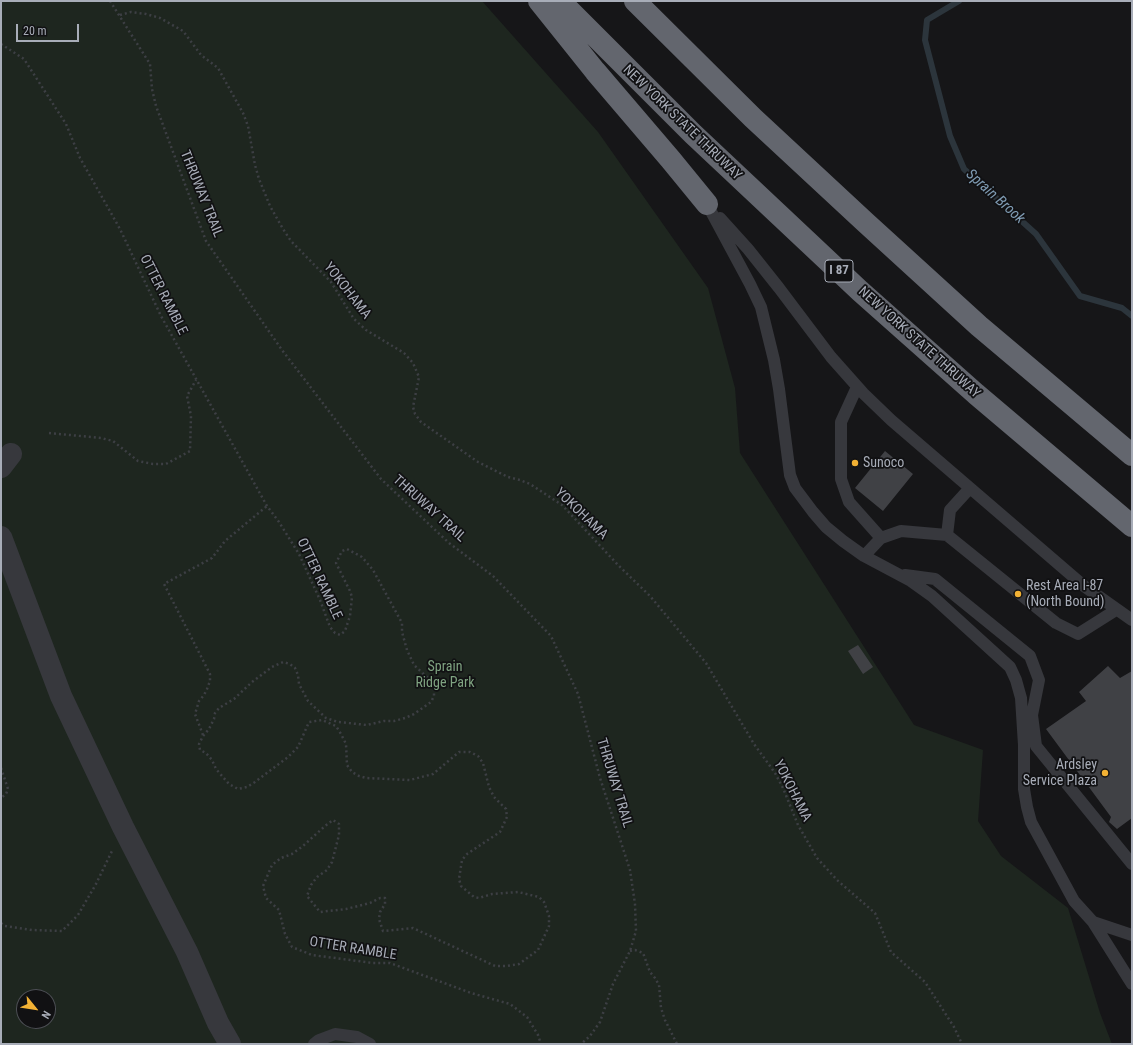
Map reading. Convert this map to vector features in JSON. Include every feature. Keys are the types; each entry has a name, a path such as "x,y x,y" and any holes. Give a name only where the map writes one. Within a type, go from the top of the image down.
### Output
{"highway":[{"path":"539,1 707,204"},
{"name":"NEW YORK STATE THRUWAY","path":"560,1 693,134 849,281 976,394 1132,526"},
{"path":"636,1 748,112 865,222 985,331 1132,455"}],"street":[{"path":"1,538 61,696 123,827 187,952 218,1023 230,1044"}],"lane":[{"path":"707,204 748,249 831,357 857,387 891,420 1084,586 1132,620"},
{"path":"707,204 761,307 780,389 790,475 795,488 826,527 864,556 911,581 932,596 1010,667 1016,680 1020,698 1024,738 1024,789 1031,822 1074,901 1093,922 1132,984"},
{"path":"857,387 841,422 841,478 849,502 881,538"},
{"path":"947,535 950,510 970,488"},
{"path":"864,556 881,538 901,531 947,535 1056,623 1078,634 1116,610"},
{"path":"899,575 935,579 1030,656 1039,680 1032,715 1036,746 1132,864"},
{"path":"1093,922 1132,935"},
{"path":"314,1044 319,1040 335,1034 357,1037 370,1044"}],"path":[{"name":"THRUWAY TRAIL","path":"110,1 150,64 152,89 156,106 206,240 282,350 381,479 448,543 493,576 551,636 578,694 600,778 630,870 635,904 636,931 630,951 613,984 600,1022 582,1044"},
{"name":"YOKOHAMA","path":"120,15 131,12 160,18 183,31 201,55 218,68 244,112 255,165 270,206 291,241 331,282 354,319 366,330 404,353 413,363 419,376 413,406 415,414 421,422 478,462 508,477 530,484 562,506 650,596 706,663 754,744 783,788 798,825 817,858 837,880 875,913 891,952 925,982 954,1027 962,1044"},
{"name":"OTTER RAMBLE","path":"1,44 24,59 66,124 80,158 120,229 161,316 267,506 299,554 330,626 335,633 340,634 345,631 350,616 352,597 336,563 342,551 347,549 362,556 367,562 402,623 402,632 407,650 414,665 430,680 434,686 434,696 431,702 424,708 404,718 367,725 338,722 326,718 308,701 299,684 298,675 295,668 290,664 283,662 272,666 234,699 219,708 215,713 212,724 199,744 200,750 206,753 212,760 216,769 229,784 238,788 247,787 255,782 298,747 308,722 322,720 336,726 346,744 348,765 352,772 366,778 410,780 433,774 459,752 470,752 478,756 483,763 489,787 494,797 506,809 507,817 500,832 466,854 462,860 459,879 462,886 474,897 479,898 492,894 518,892 539,897 544,902 549,916 549,926 546,936 538,950 519,964 495,966 413,928 383,931 378,919 385,904 385,898 380,898 370,903 346,909 320,912 307,896 311,885 317,877 327,870 332,862 339,835 339,824 333,820 303,846 292,854 281,858 272,865 263,886 266,898 279,910 285,934 292,947 312,955 373,964 390,963 471,993 510,1004 527,1017 538,1035 540,1044"},
{"path":"48,433 101,438 113,441 138,461 153,464 166,464 190,451 191,416 187,396 196,379"},
{"path":"203,736 195,714 210,681 210,674 164,584 212,558 225,541 267,506"},
{"path":"1,768 8,789 6,794 1,798"},
{"path":"1,924 5,926 32,930 62,931 78,915 96,884 123,827"},
{"path":"630,951 635,950 643,953 650,972 658,985 661,1008 665,1020 677,1044"}],"green space":[{"name":"Sprain Ridge Park","path":"1,1 482,1 598,132 708,288 735,388 740,453 914,725 983,750 978,821 1001,856 1068,908 1100,1013 1112,1044 1,1044"}],"building":[{"path":"885,451 913,474 883,511 855,488"},
{"path":"858,645 873,667 863,674 848,651"},
{"name":"Ardsley Service Plaza","path":"1108,666 1120,678 1132,671 1132,818 1117,829 1109,822 1111,817 1046,729 1086,701 1079,692"}],"waterway":[{"name":"Sprain Brook","path":"959,1 927,20 925,40 950,136 964,169 1036,234 1080,296 1122,308 1132,316"}],"place":[{"name":"Sunoco","path":"855,463"},
{"name":"Rest Area I-87 (North Bound)","path":"1018,594"},
{"name":"Ardsley Service Plaza","path":"1105,773"}]}
